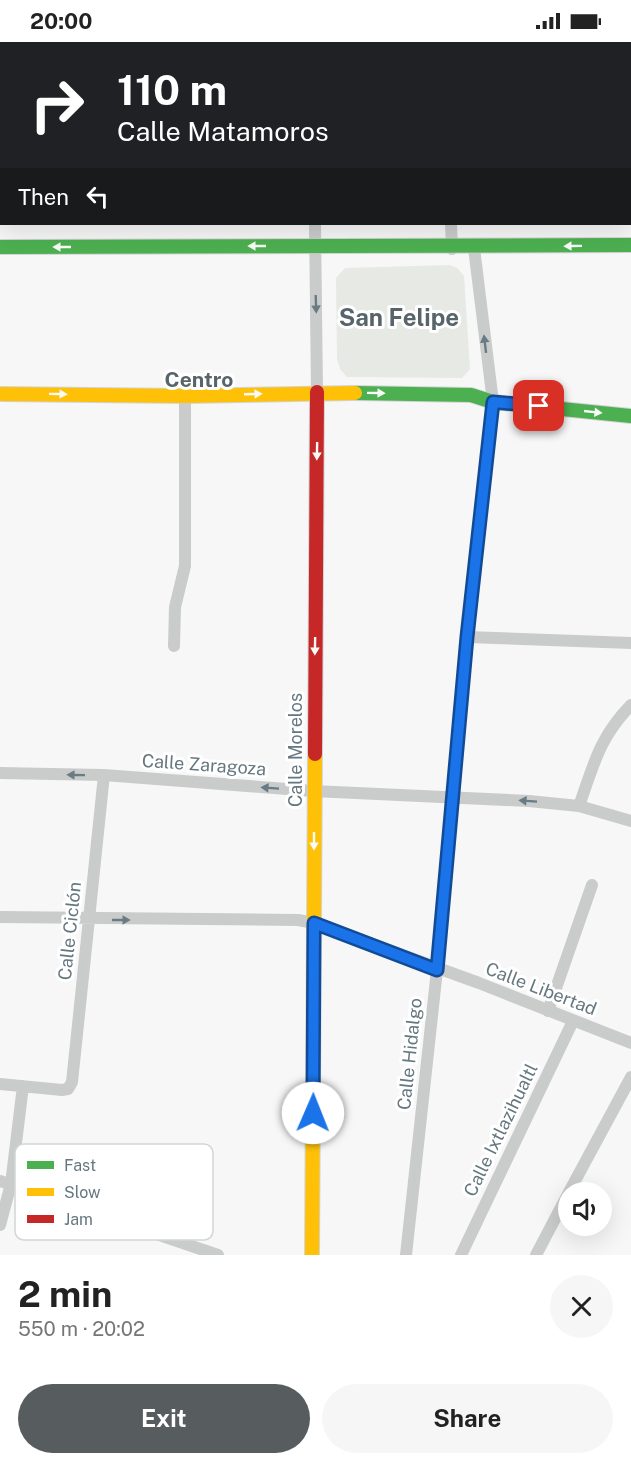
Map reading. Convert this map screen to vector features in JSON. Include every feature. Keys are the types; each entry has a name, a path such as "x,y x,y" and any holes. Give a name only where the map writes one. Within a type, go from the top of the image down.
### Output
{"street":[{"name":"Calle Morelos","path":"312,1255 317,392 315,225"},
{"path":"451,225 452,249"},
{"path":"0,247 315,246 452,249 631,245"},
{"name":"Calle Hidalgo","path":"406,1255 437,970 467,637 493,402 474,248"},
{"path":"0,393 185,396 317,392 448,394 471,395 493,402 631,416"},
{"path":"174,646 175,607 185,566 185,396"},
{"path":"467,637 631,643"},
{"path":"582,807 601,743 612,724 631,705"},
{"name":"Calle Zaragoza","path":"0,773 104,776 582,807 631,821"},
{"name":"Calle Ciclón","path":"23,1086 68,1089 72,1082 104,776"},
{"path":"547,1010 592,885"},
{"name":"Calle Libertad","path":"0,916 89,920 298,920 314,923 631,1043"},
{"name":"Calle Ixtlazihualtl","path":"461,1255 573,1020"},
{"path":"575,1182 631,1077"},
{"path":"0,1084 23,1086 5,1183 0,1225"},
{"path":"536,1255 558,1214"},
{"path":"174,1240 219,1255"}],"shaded area":[{"path":"450,265 457,268 464,276 470,369 462,378 347,377 340,369 337,359 336,278 345,268"}],"traffic: fast":[{"path":"0,247 631,245"},
{"path":"355,393 471,395 493,402 631,416"}],"traffic: slow":[{"path":"0,394 185,396 355,393"},
{"path":"312,1255 315,754"}],"traffic: jam":[{"path":"315,754 317,392"}],"district":[{"name":"San Felipe","path":"399,318"},
{"name":"Centro","path":"199,380"}],"route":[{"path":"313,1113 314,923 437,970 467,637 493,402 539,406"}]}
